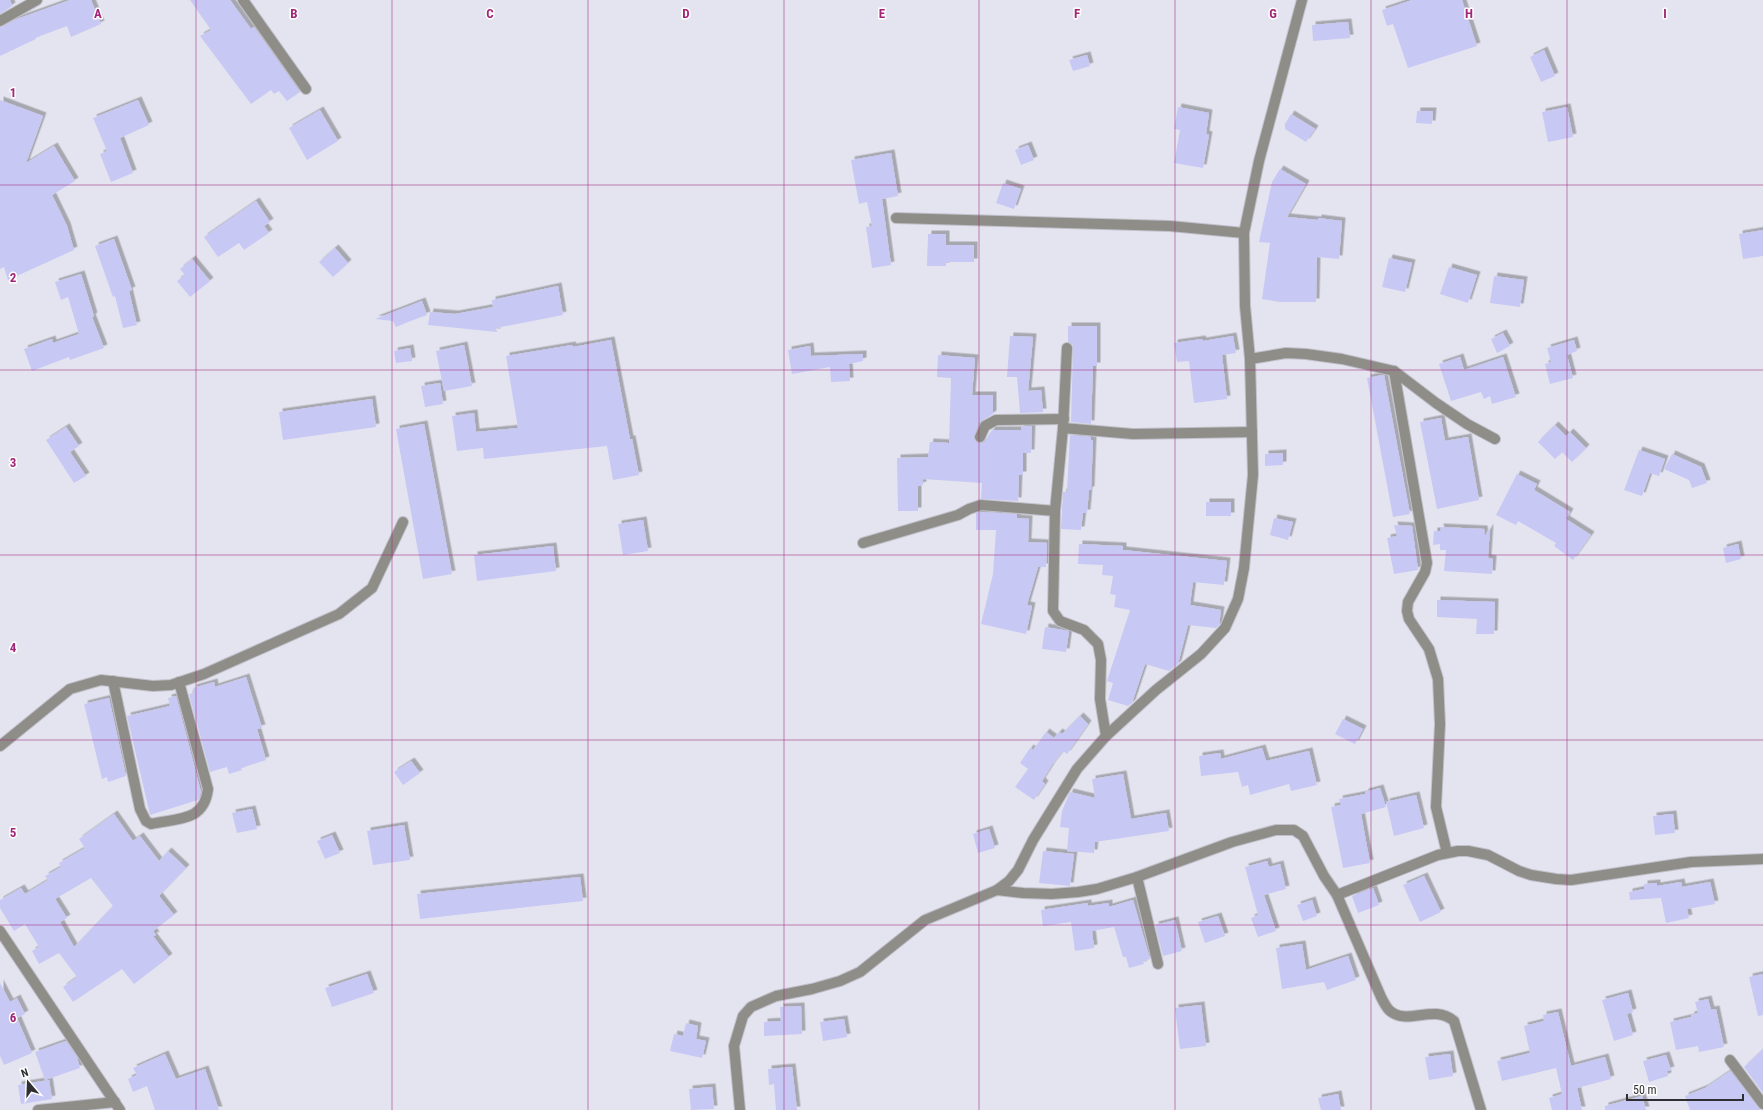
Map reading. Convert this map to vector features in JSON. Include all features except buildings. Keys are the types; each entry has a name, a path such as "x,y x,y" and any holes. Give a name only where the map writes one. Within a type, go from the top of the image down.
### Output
{"street":[{"path":"0,21 37,0"},
{"path":"243,0 306,89"},
{"path":"740,1110 734,1046 743,1016 751,1007 776,996 812,990 840,981 860,972 925,920 997,890 1009,881 1018,870 1032,840 1077,770 1106,736 1156,690 1201,654 1225,628 1238,599 1244,568 1253,475 1250,359 1245,306 1244,233 1258,160 1302,0"},
{"path":"896,218 1170,226 1244,233"},
{"path":"1067,348 1063,424 1055,511 1053,611 1060,621 1084,630 1098,644 1101,660 1100,699 1106,736"},
{"path":"1250,359 1286,353 1306,354 1342,359 1394,371 1455,415 1495,439"},
{"path":"1394,371 1427,562 1426,572 1408,602 1407,611 1409,619 1429,650 1438,679 1440,724 1436,807 1447,853"},
{"path":"980,437 985,426 996,420 1063,424 1132,434 1252,432"},
{"path":"863,543 958,515 969,509 981,506 1055,511"},
{"path":"0,746 70,689 101,680 153,686 179,682 204,674 339,614 372,588 403,522"},
{"path":"113,681 140,809 146,821 151,824 195,815 203,807 207,798 208,789 179,682"},
{"path":"997,890 1024,893 1078,892 1137,877 1232,842 1276,830 1294,830 1303,836 1336,895 1380,997 1389,1010 1402,1017 1435,1013 1447,1015 1454,1021 1481,1110"},
{"path":"1336,895 1447,853 1468,851 1488,855 1519,871 1556,879 1572,880 1690,862 1763,859"},
{"path":"1137,877 1158,964"},
{"path":"0,931 117,1106"},
{"path":"1730,1060 1763,1104"},
{"path":"38,1110 117,1106"}]}
